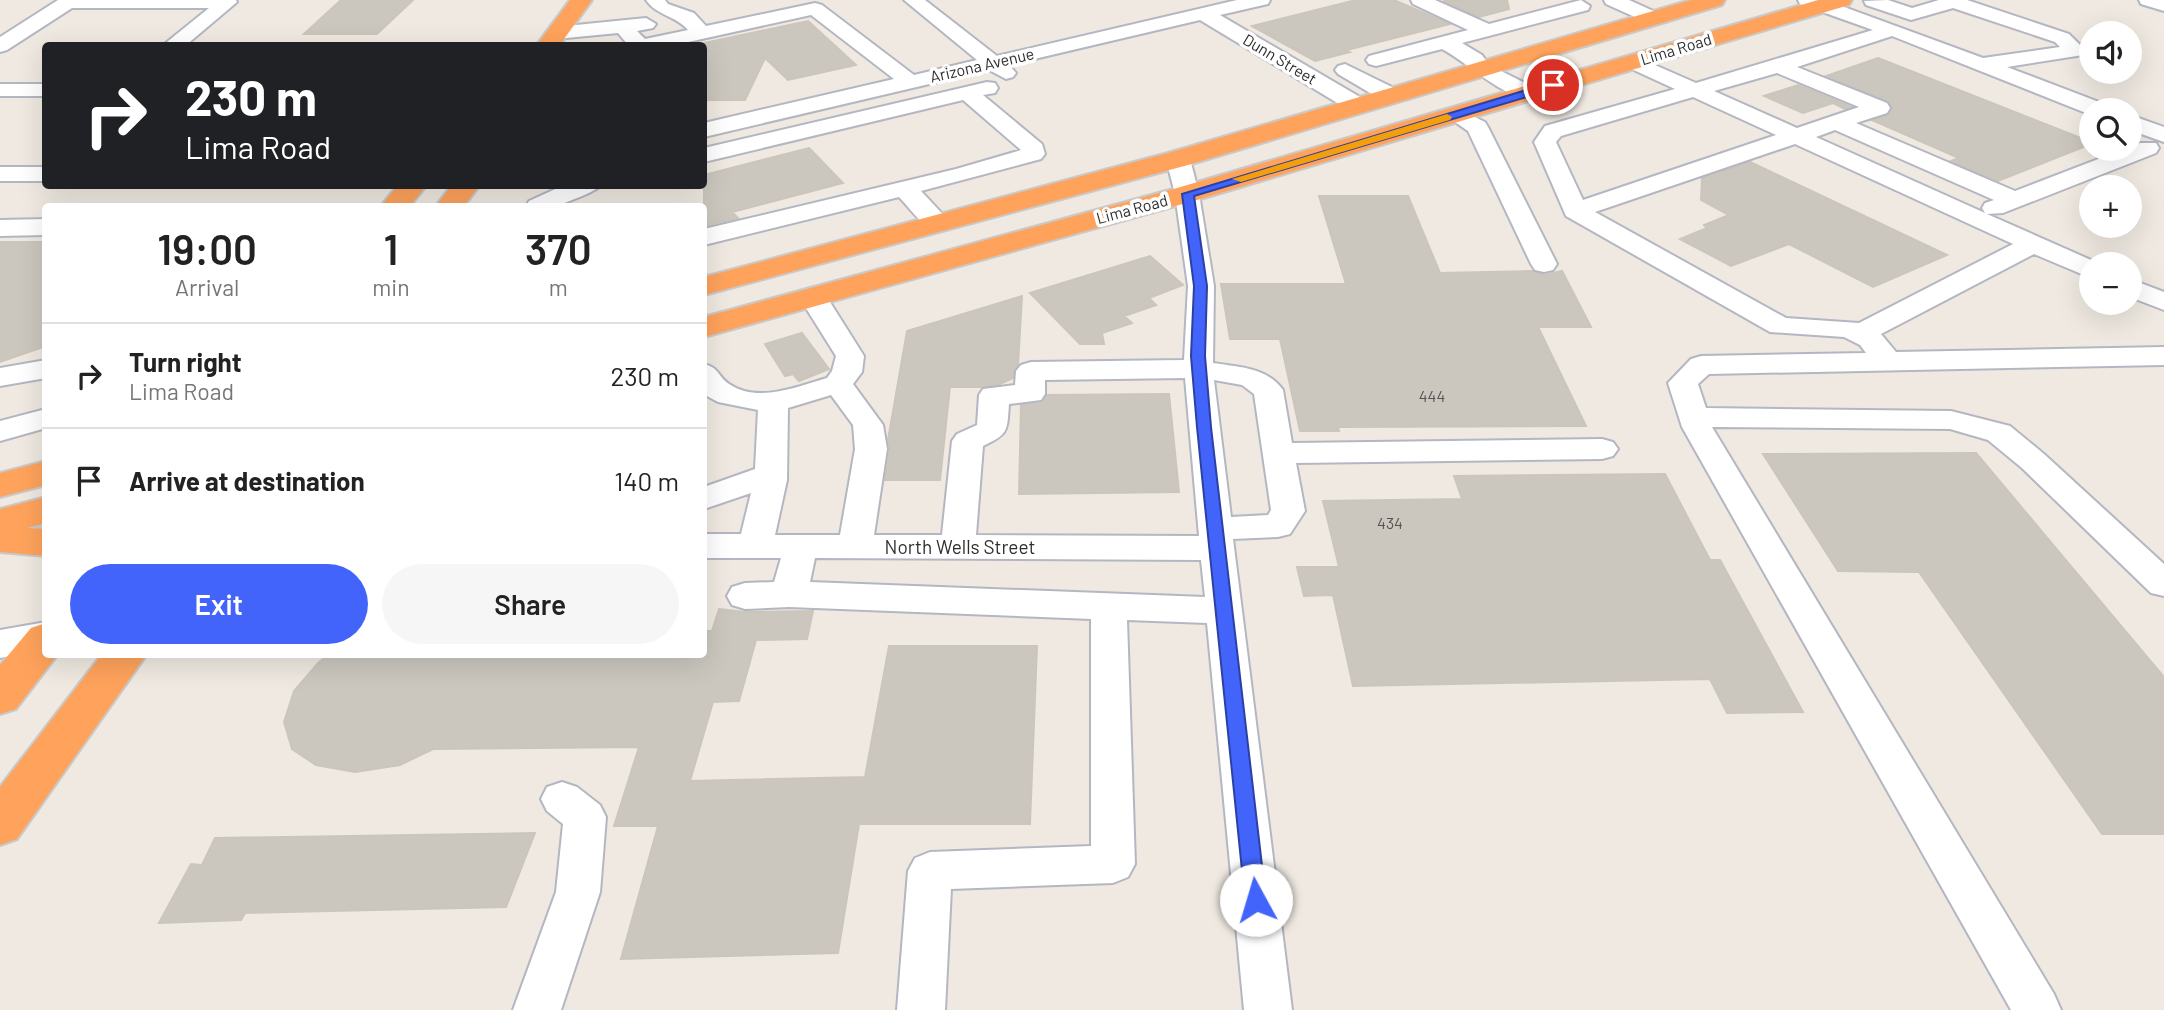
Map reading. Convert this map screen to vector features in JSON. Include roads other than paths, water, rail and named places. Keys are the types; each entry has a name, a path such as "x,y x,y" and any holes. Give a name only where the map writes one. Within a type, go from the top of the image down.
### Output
{"highway":[{"path":"551,39 581,0"},
{"name":"Lima Road","path":"707,285 1178,159 1714,0"},
{"name":"Lima Road","path":"707,326 1188,194 1824,2"},
{"path":"0,485 42,474"},
{"path":"0,522 42,511"},
{"path":"0,539 42,543"},
{"path":"0,697 42,642"},
{"path":"0,824 123,658"}],"street":[{"path":"655,0 662,8 687,17 701,33"},
{"path":"707,151 1017,81 913,0"},
{"name":"Arizona Avenue","path":"707,129 1261,0"},
{"path":"1420,0 1487,31"},
{"path":"1613,0 1653,18"},
{"path":"1871,0 1911,14 1951,1 2062,38 2076,51 1978,65"},
{"path":"2148,0 2164,5"},
{"path":"0,46 64,1 228,2 177,42"},
{"path":"1824,2 1978,65 2079,102"},
{"path":"551,39 782,5 815,9 911,82"},
{"path":"659,42 701,33 782,5"},
{"path":"1376,60 1581,6"},
{"name":"Dunn Street","path":"1202,13 1357,105"},
{"path":"624,28 636,42"},
{"path":"1888,361 1870,339 1850,329 1780,327 1575,211 1545,142 1553,131 1666,97 1695,92 1892,30"},
{"path":"1445,42 1475,59 1482,69 1527,93"},
{"path":"1632,62 2079,265"},
{"path":"1575,211 1879,108 1778,66"},
{"path":"1345,71 1390,95"},
{"path":"2001,73 1976,82 2079,121"},
{"path":"0,90 42,90"},
{"path":"707,236 1033,154 1034,149 967,93"},
{"path":"1456,114 1476,127 1544,264"},
{"path":"707,117 734,116 746,120"},
{"path":"1837,123 2015,200"},
{"path":"1972,216 2151,141"},
{"path":"1178,159 1188,194 1201,286 1199,369 1268,1010"},
{"path":"0,174 42,174"},
{"path":"904,188 938,223"},
{"path":"549,203 578,195"},
{"path":"0,228 42,227"},
{"path":"1860,333 2034,244"},
{"path":"2142,292 2164,302"},
{"path":"707,377 716,389 730,396 773,403 838,384 847,372 850,356 813,297"},
{"path":"2037,1010 1697,427 1683,383 1701,365 2164,356"},
{"path":"958,547 968,441 992,430 993,394 1030,394 1031,371 1199,369 1251,378 1268,390 1278,453 1602,449"},
{"path":"0,377 42,370"},
{"path":"838,384 868,425 871,449 855,546"},
{"path":"755,546 771,475 773,403"},
{"path":"1694,417 1951,420 1999,433 2033,461 2164,584"},
{"path":"0,431 42,419"},
{"name":"North Wells Street","path":"707,546 958,547 1216,539 1278,526 1288,510 1278,453"},
{"path":"707,497 771,475"},
{"path":"789,594 801,546"},
{"path":"745,597 789,594 1223,611"},
{"path":"921,1010 930,871 1113,864 1109,607"},
{"path":"0,644 42,638"},
{"path":"537,1010 578,892 585,817 562,799"}]}
